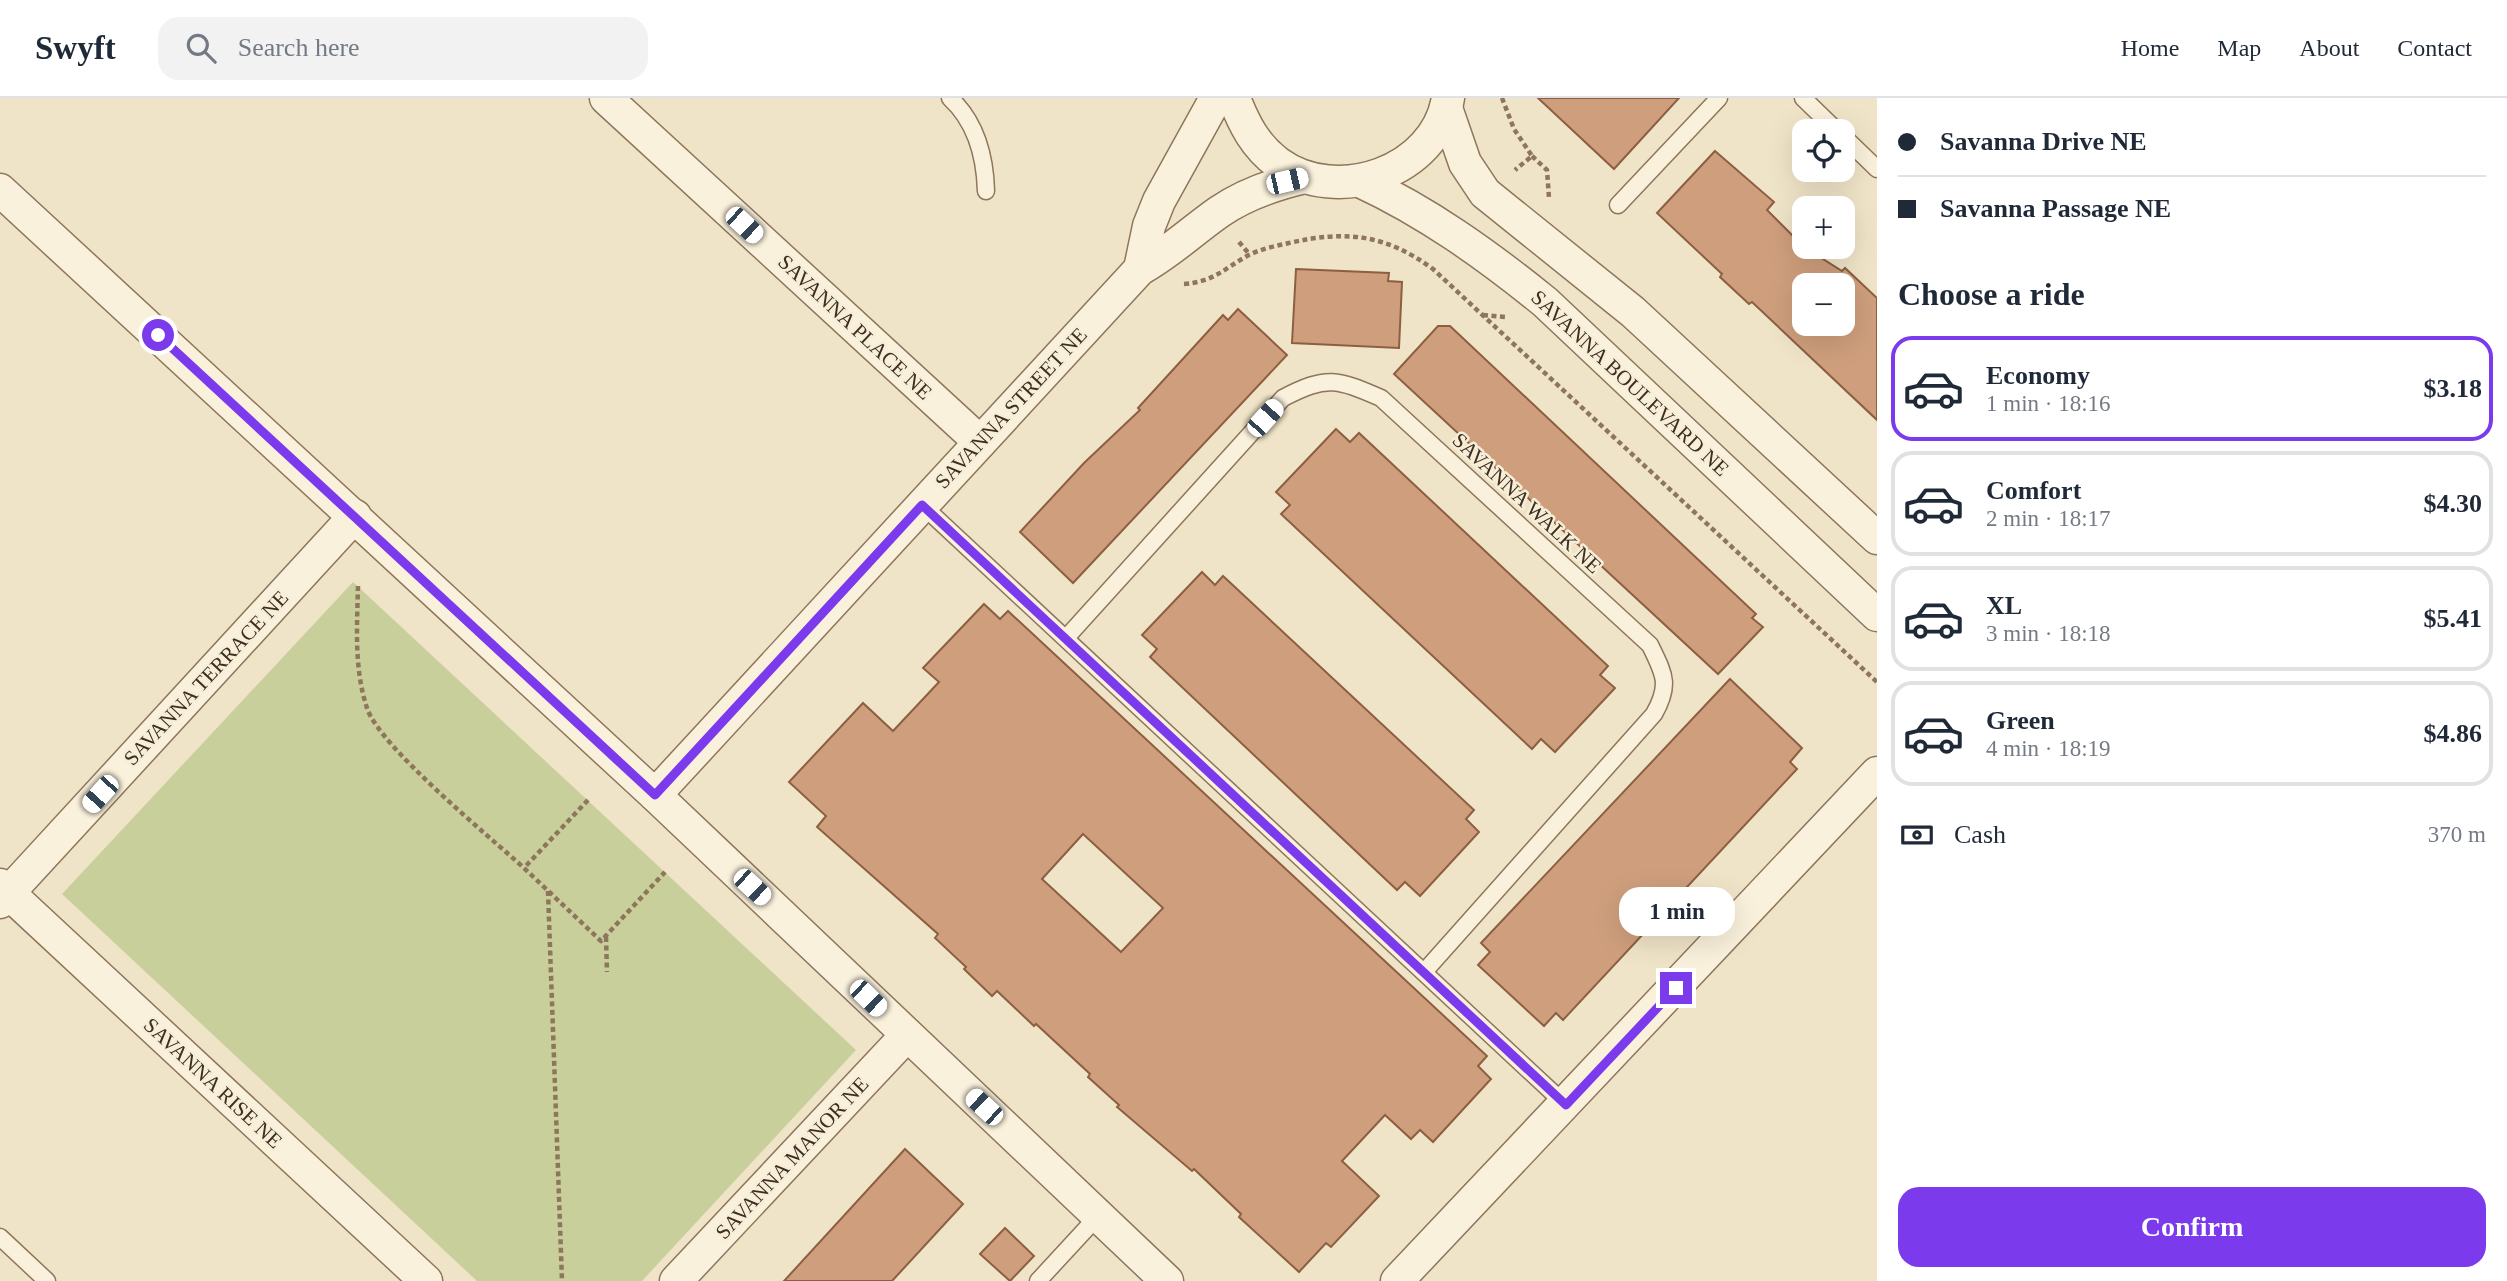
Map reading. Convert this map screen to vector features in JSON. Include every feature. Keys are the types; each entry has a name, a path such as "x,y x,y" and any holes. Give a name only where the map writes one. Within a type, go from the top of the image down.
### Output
{"street":[{"name":"SAVANNA PLACE NE","path":"606,98 980,442"},
{"path":"1140,269 1149,226 1159,201 1216,98"},
{"path":"1234,98 1243,124 1259,146 1280,164 1305,177 1332,183 1360,181 1386,173 1410,159 1429,140 1447,103"},
{"path":"1447,103 1465,163 1492,200 1633,312 1877,538"},
{"name":"SAVANNA STREET NE","path":"655,795 1140,269 1170,252 1221,211 1269,185 1305,177"},
{"name":"SAVANNA BOULEVARD NE","path":"1360,181 1407,203 1505,269 1545,302 1877,615"},
{"path":"0,190 655,795 1167,1281"},
{"name":"SAVANNA TERRACE NE","path":"3,894 355,516"},
{"path":"1397,1281 1877,773"},
{"name":"SAVANNA RISE NE","path":"3,894 426,1281"},
{"name":"SAVANNA MANOR NE","path":"676,1281 907,1035"}],"lane":[{"path":"950,98 960,107 976,135 986,172 986,191"},
{"path":"1618,205 1719,98"},
{"path":"1802,98 1824,119"},
{"path":"1855,148 1877,169"},
{"name":"SAVANNA WALK NE","path":"1066,638 1283,398 1313,382 1345,382 1381,398 1650,645 1665,677 1663,699 1654,714 1424,972"},
{"path":"922,505 1566,1105"},
{"path":"1038,1281 1098,1216"},
{"path":"0,1237 47,1281"}],"path":[{"path":"1502,98 1514,129 1532,156 1512,173"},
{"path":"1205,283 1250,255 1313,237 1354,235 1394,244 1412,253 1433,268 1877,682"},
{"path":"358,586 358,656 368,712 380,732 601,941 665,872"},
{"path":"524,869 588,800"},
{"path":"548,891 562,1281"},
{"path":"606,936 607,972"}],"green space":[{"path":"353,582 856,1050 642,1281 477,1281 62,894"}],"building":[{"path":"1538,98 1679,98 1614,169"},
{"path":"1715,151 1774,202 1767,210 1792,235 1792,259 1823,259 1850,273 1792,273 1792,336 1855,336 1855,277 1877,298 1877,420 1752,302 1749,304 1720,277 1722,274 1657,213"},
{"path":"1296,269 1389,273 1388,281 1402,282 1399,348 1292,343"},
{"path":"1238,309 1287,355 1073,583 1020,532 1084,463 1140,410 1138,408 1223,315 1228,320"},
{"path":"1438,326 1450,326 1756,614 1752,618 1763,627 1718,674 1394,374"},
{"path":"1336,429 1350,442 1359,433 1608,666 1600,675 1615,688 1555,752 1541,739 1532,749 1281,514 1290,505 1276,492"},
{"path":"1202,572 1215,585 1223,576 1474,810 1466,819 1479,832 1420,896 1405,882 1397,890 1150,657 1157,649 1142,635"},
{"path":"984,604 1000,619 1008,611 1487,1056 1478,1066 1491,1079 1433,1142 1420,1130 1411,1139 1385,1115 1342,1161 1379,1196 1331,1247 1326,1243 1299,1272 1239,1217 1241,1214 1194,1169 1192,1171 1117,1107 1119,1105 1088,1077 1090,1074 1036,1024 1034,1026 997,991 992,996 935,938 938,934 817,827 826,816 789,782 863,703 893,731 939,682 923,668","holes":["1083,834 1163,908 1121,952 1042,879"]},
{"path":"1730,679 1802,748 1790,762 1797,769 1563,1020 1556,1013 1544,1026 1478,965 1490,952 1481,943"},
{"path":"905,1149 963,1204 892,1281 784,1281"},
{"path":"1005,1228 1034,1256 1010,1281 980,1254"}],"route":[{"path":"158,335 655,795 922,505 1566,1105 1676,988"}]}
